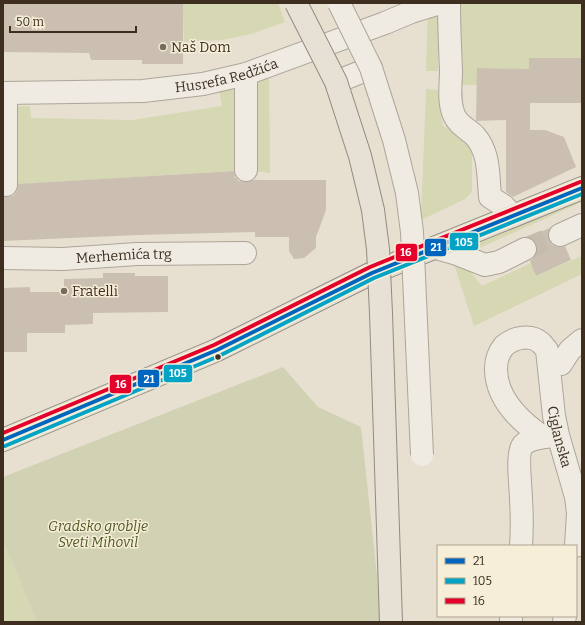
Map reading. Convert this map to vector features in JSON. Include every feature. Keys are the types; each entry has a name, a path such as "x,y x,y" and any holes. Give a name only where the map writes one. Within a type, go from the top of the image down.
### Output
{"main road":[{"path":"296,3 336,82 360,156 373,210 378,248 391,622"},
{"path":"3,440 217,350 372,273 582,188"}],"street":[{"path":"339,3 371,68 394,140 407,193 412,232 422,455"},
{"name":"Husrefa Redžića","path":"4,93 143,91 203,84 246,74 411,12 440,3"},
{"path":"448,3 451,69 450,94 454,116 459,124 468,129 482,146 487,158 490,197 504,206 513,216"},
{"path":"336,82 371,68"},
{"path":"246,74 246,170"},
{"path":"4,93 6,185"},
{"path":"560,235 582,225"},
{"path":"436,248 457,254 485,266 499,262 525,249"},
{"name":"Merhemića trg","path":"3,258 63,259 137,254 245,252"},
{"path":"550,436 518,418 510,406 498,381 496,369 498,356 504,346 523,337 532,338 540,342 554,357 570,350 582,340"},
{"name":"Ciglanska","path":"554,357 550,436 579,496 576,545"},
{"path":"521,545 519,469 521,451 523,446 528,442 550,436"}],"green space":[{"path":"174,3 278,3 285,22 251,34 222,40 184,42 183,14 174,14"},
{"path":"428,3 440,3 438,71 426,71"},
{"path":"457,3 582,3 582,58 530,58 529,69 478,68 477,85 455,85"},
{"path":"269,64 270,173 246,170 6,185 6,107 30,106 31,118 132,120 222,106 217,81"},
{"path":"426,89 438,90 443,126 472,143 472,192 465,199 421,220"},
{"path":"582,194 582,202 466,254 459,248"},
{"path":"582,256 582,274 474,326 455,267 466,266 482,286 531,263 536,276"},
{"name":"Gradsko groblje Sveti Mihovil","path":"283,367 318,407 361,427 382,622 37,622 3,540 3,477"},
{"path":"3,540 37,622 3,622"}],"building":[{"path":"3,3 183,3 183,64 142,64 142,60 91,60 89,53 3,52"},
{"path":"529,58 582,58 582,103 530,103 530,130 545,130 564,137 576,167 513,197 506,192 506,120 476,121 477,68 529,69"},
{"path":"234,171 235,177 239,181 246,182 253,180 326,180 326,210 316,237 316,248 304,258 294,259 289,251 289,237 255,237 255,232 3,241 3,197 13,196 17,191 18,184"},
{"path":"550,228 548,234 552,245 558,247 565,246 571,260 536,276 530,261 535,256 537,249 536,243 528,237"},
{"path":"103,273 135,273 135,276 168,276 168,312 93,313 93,324 65,325 65,333 27,333 27,352 3,352 3,288 30,287 30,292 64,292 64,279 103,278"}],"tunnel":[{"path":"525,249 560,235"}],"transit line":[{"name":"16","path":"3,433 214,345 370,267 580,182"},
{"name":"21","path":"3,440 217,350 372,273 582,188"},
{"name":"105","path":"5,446 219,356 374,278 582,194"}],"place":[{"name":"Naš Dom","path":"163,47"},
{"name":"Fratelli","path":"64,291"}]}
